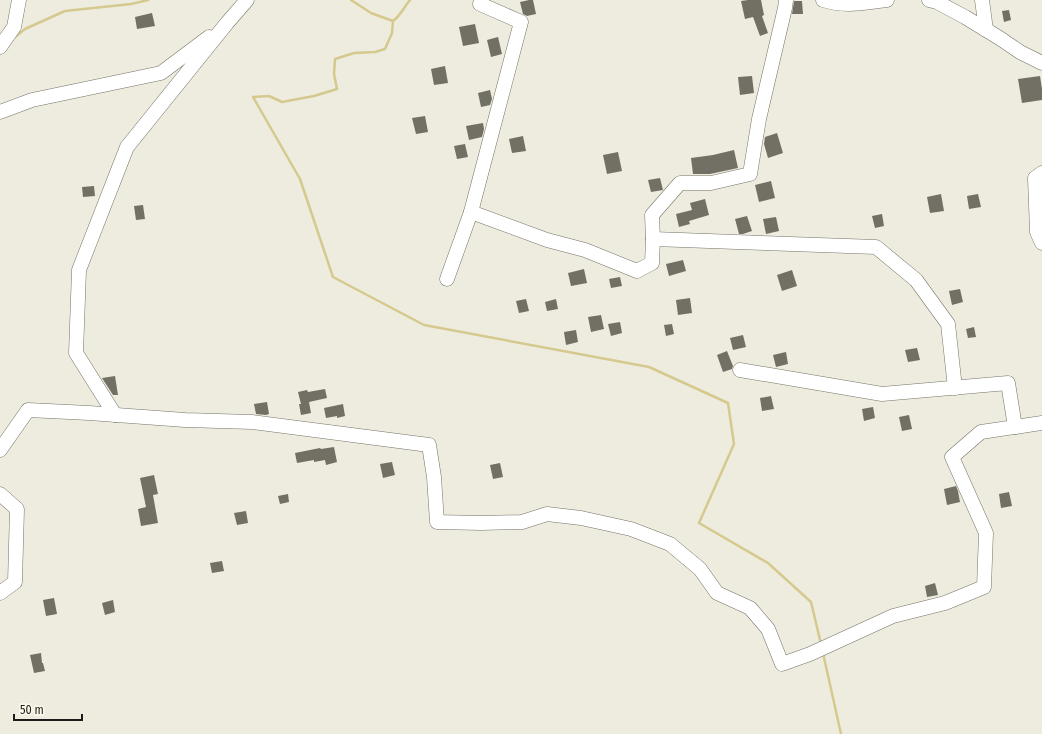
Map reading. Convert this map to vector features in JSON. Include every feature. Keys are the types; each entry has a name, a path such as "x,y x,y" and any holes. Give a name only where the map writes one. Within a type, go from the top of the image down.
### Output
{"street":[{"path":"3,42 14,27 19,0"},
{"path":"115,415 76,353 79,270 127,147 247,0"},
{"path":"447,279 471,212 521,22 480,4 482,0"},
{"path":"471,212 547,240 585,250 637,271 652,263 652,215 680,183 711,183 750,174 759,119 786,0"},
{"path":"822,0 846,4 887,0"},
{"path":"929,0 937,2 965,17 1001,38 1020,52 1042,63"},
{"path":"982,0 986,30"},
{"path":"0,112 32,100 161,74 227,24"},
{"path":"1042,173 1035,178 1037,232 1042,243"},
{"path":"653,239 876,247 916,280 948,324 955,388"},
{"path":"740,370 882,394 1008,383 1014,427"},
{"path":"0,450 28,410 185,420 252,422 428,445 434,477 437,522 522,522 547,514 581,518 631,529 670,544 700,569 717,593 750,608 768,629 782,664 810,654 893,616 945,603 984,587 986,533 952,457 981,432 1042,423"},
{"path":"0,494 17,510 15,582 0,593"}],"building":[{"path":"533,0 536,14 527,16 523,14 520,2"},
{"path":"761,0 764,15 762,16 768,33 760,36 753,17 745,19 741,1"},
{"path":"794,1 802,1 803,14 792,14"},
{"path":"1009,10 1011,20 1004,22 1002,11"},
{"path":"152,13 155,26 137,29 135,17"},
{"path":"475,24 479,43 463,46 459,27"},
{"path":"498,37 502,54 491,57 487,40"},
{"path":"445,66 448,83 434,85 431,69"},
{"path":"752,76 754,93 740,95 738,77"},
{"path":"1040,76 1042,100 1022,103 1018,79"},
{"path":"490,90 492,99 490,105 481,107 478,93"},
{"path":"425,116 428,132 416,134 412,118"},
{"path":"483,123 484,129 482,137 469,140 466,126"},
{"path":"777,133 783,153 768,158 764,144 765,137"},
{"path":"523,136 526,151 512,153 509,139"},
{"path":"465,144 468,157 457,159 454,146"},
{"path":"734,150 738,168 710,174 693,174 691,158"},
{"path":"618,152 622,171 607,174 603,155"},
{"path":"660,178 663,190 651,192 648,180"},
{"path":"771,181 775,198 759,202 755,185"},
{"path":"94,186 95,196 83,197 82,187"},
{"path":"941,194 944,211 930,213 927,197"},
{"path":"978,194 981,207 969,209 967,196"},
{"path":"705,199 709,215 689,221 690,224 679,227 676,214 692,210 690,203"},
{"path":"143,205 145,219 136,220 134,206"},
{"path":"882,214 884,226 875,228 872,216"},
{"path":"747,216 752,231 739,234 735,219"},
{"path":"776,217 779,231 766,234 763,219"},
{"path":"683,260 686,271 669,276 666,264"},
{"path":"584,269 587,283 571,286 568,273"},
{"path":"792,270 797,286 782,291 777,275"},
{"path":"620,277 622,286 611,288 609,279"},
{"path":"960,289 963,302 952,305 949,291"},
{"path":"690,298 692,313 678,315 676,300"},
{"path":"526,299 529,311 519,313 516,301"},
{"path":"556,299 558,309 547,311 545,302"},
{"path":"601,315 604,329 591,332 588,317"},
{"path":"620,322 622,333 611,336 608,324"},
{"path":"672,324 674,334 666,336 664,325"},
{"path":"974,327 976,337 968,338 966,329"},
{"path":"576,330 578,342 566,345 564,332"},
{"path":"743,335 746,347 733,350 730,338"},
{"path":"917,348 920,360 908,362 905,350"},
{"path":"727,351 733,366 732,369 723,372 717,355"},
{"path":"786,352 788,364 776,367 773,355"},
{"path":"115,376 118,395 113,395 102,378"},
{"path":"325,389 327,398 309,402 311,413 301,415 299,404 301,404 298,392"},
{"path":"771,396 774,409 762,411 760,398"},
{"path":"267,402 269,414 256,414 254,404"},
{"path":"343,404 345,416 326,418 324,408"},
{"path":"873,407 875,418 864,421 862,409"},
{"path":"909,415 912,429 902,431 899,417"},
{"path":"334,447 337,462 326,465 325,460 297,463 295,453"},
{"path":"392,462 395,475 383,478 380,464"},
{"path":"500,463 503,477 493,479 490,465"},
{"path":"154,475 158,494 153,495 158,523 141,526 138,509 146,507 140,478"},
{"path":"956,486 960,502 947,505 944,489"},
{"path":"1009,492 1012,506 1001,508 999,494"},
{"path":"288,494 289,502 280,504 278,496"},
{"path":"246,511 248,523 237,525 234,513"},
{"path":"222,561 224,571 212,573 210,563"},
{"path":"935,583 938,595 927,597 925,586"},
{"path":"54,598 57,614 46,616 43,600"},
{"path":"113,600 115,612 105,615 102,603"},
{"path":"41,653 45,671 34,673 30,655"}],"waterway":[{"path":"15,37 25,29 65,11 131,4 148,0"},
{"path":"351,0 371,13 393,21"},
{"path":"410,0 393,21 392,33 385,49 375,52 354,53 335,59 334,74 337,89 314,96 282,102 269,96 253,97 300,179 333,277 424,325 649,367 728,403 734,444 699,523 768,563 811,602 821,644"},
{"path":"823,653 841,734"}]}
